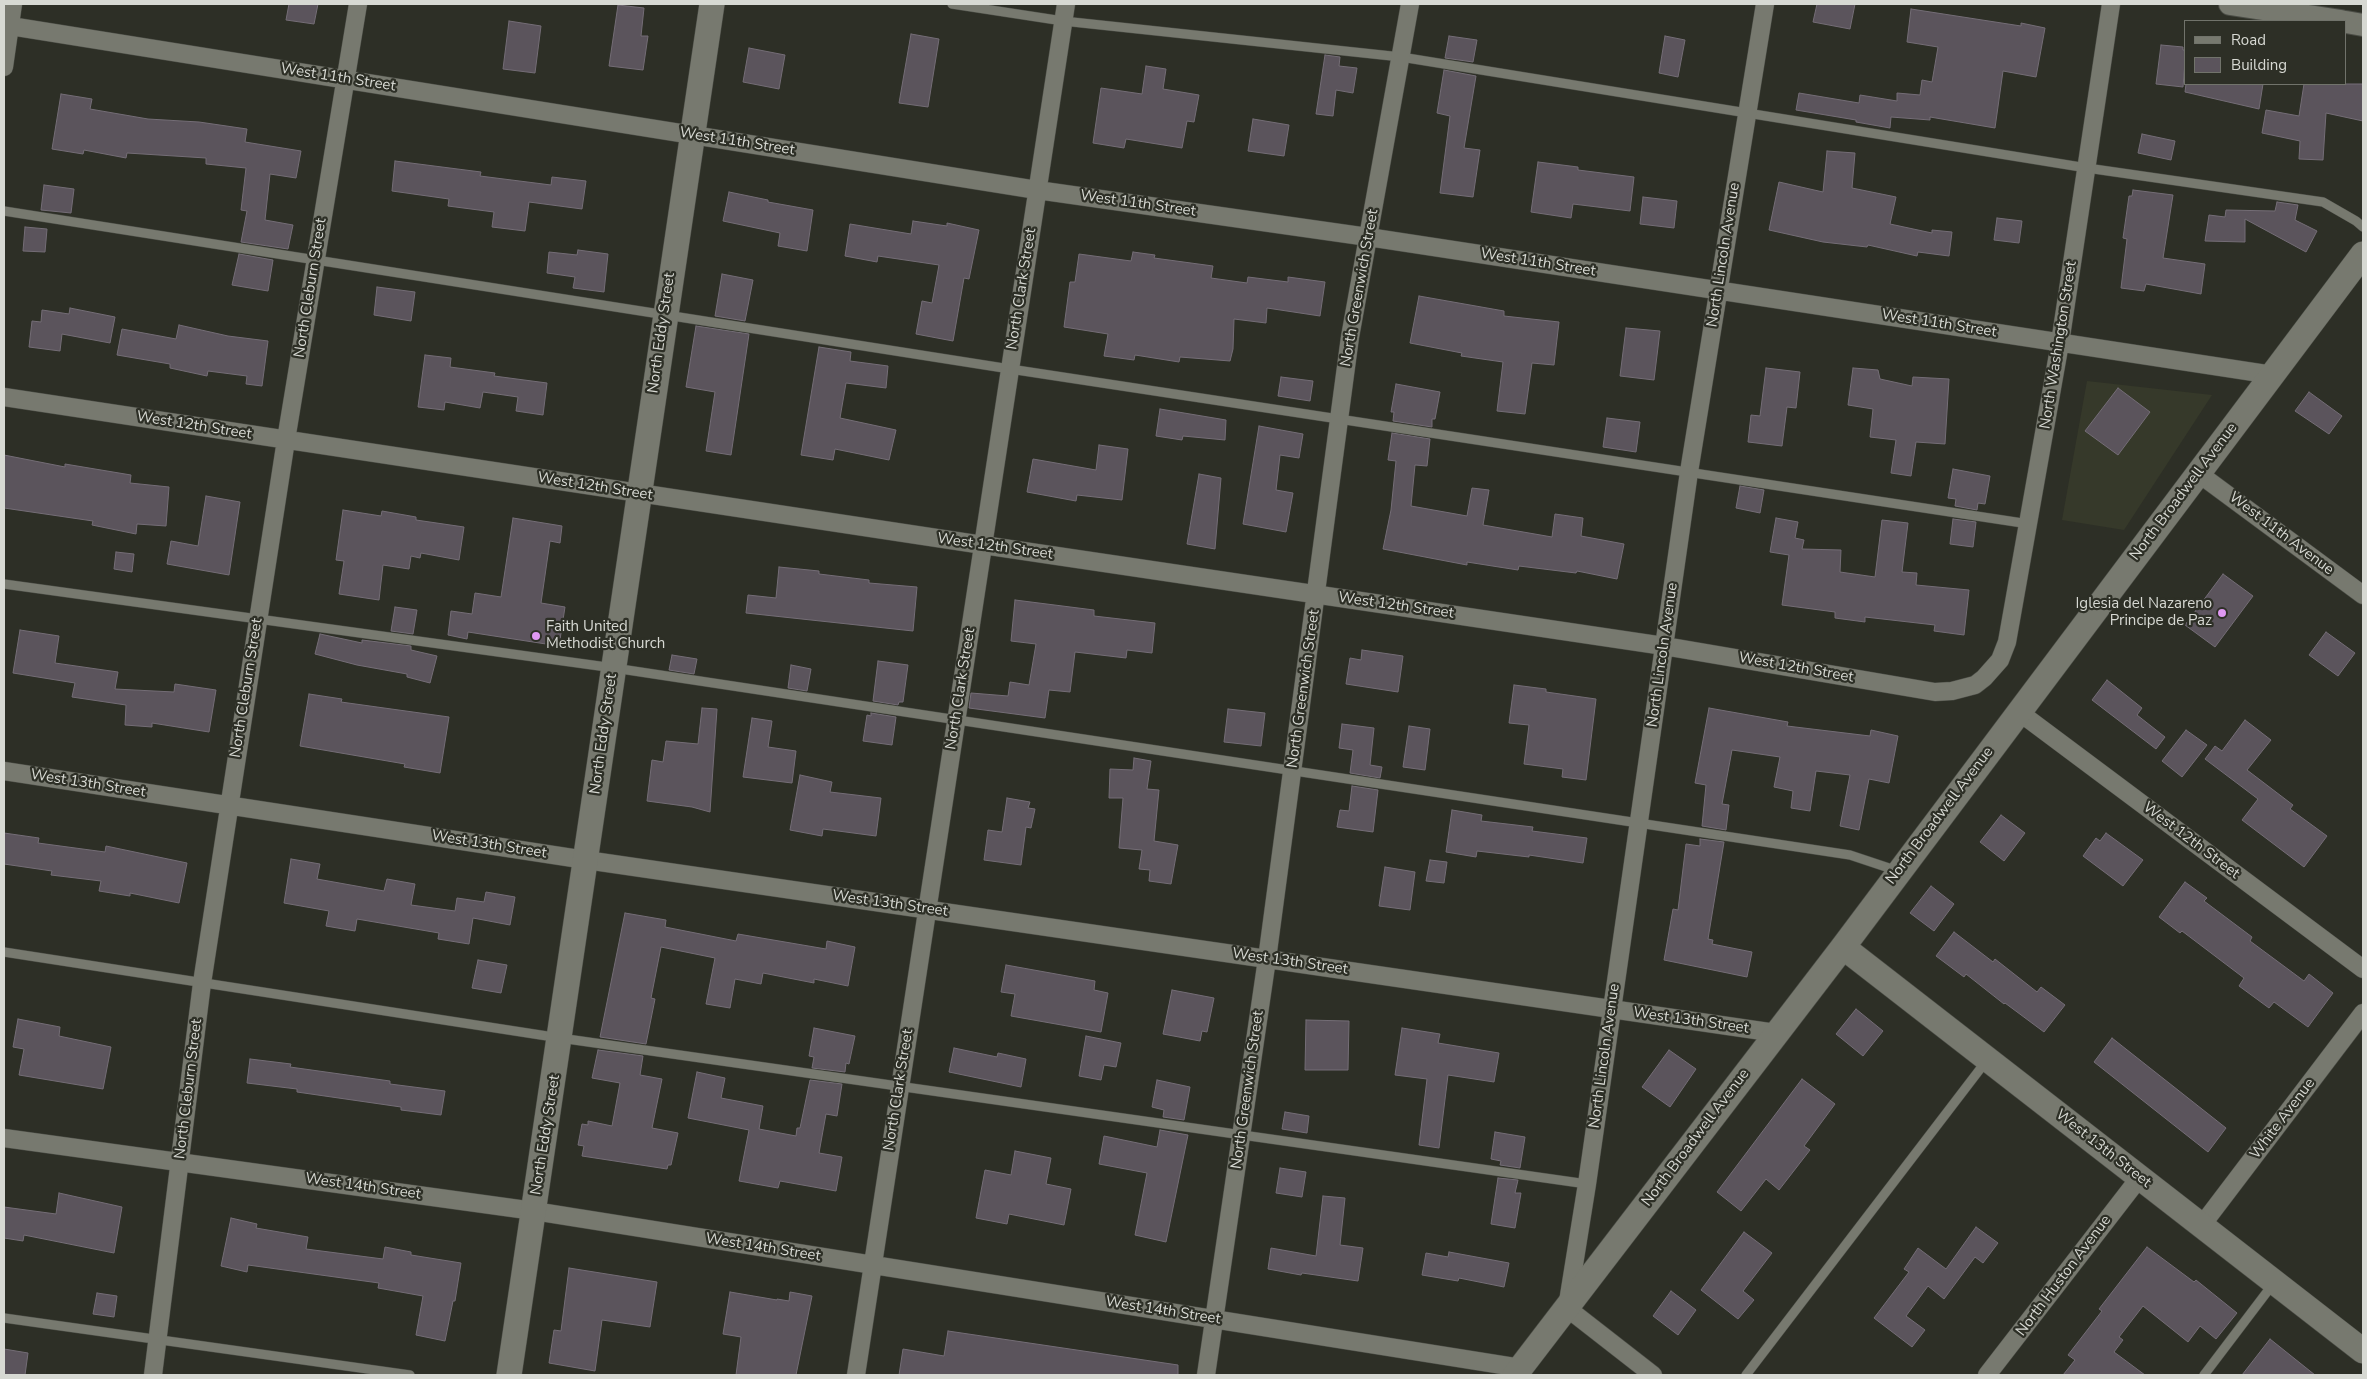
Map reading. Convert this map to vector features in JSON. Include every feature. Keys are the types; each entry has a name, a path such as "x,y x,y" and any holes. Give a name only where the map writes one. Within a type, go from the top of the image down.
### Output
{"main road":[{"name":"North Eddy Street","path":"509,1375 560,1038 664,315 712,4"},
{"name":"North Broadwell Avenue","path":"1518,1372 1843,947 1898,871 2363,254"},
{"name":"West 13th Street","path":"1843,947 2363,1351"}],"street":[{"path":"4,67 7,26 13,4"},
{"name":"North Cleburn Street","path":"153,1375 202,983 286,440 358,4"},
{"name":"North Clark Street","path":"856,1375 1066,4"},
{"name":"North Greenwich Street","path":"1206,1375 1267,959 1350,337 1410,4"},
{"name":"North Lincoln Avenue","path":"1567,1308 1587,1184 1689,472 1765,4"},
{"name":"North Washington Street","path":"1984,678 2000,660 2007,642 2060,343 2111,4"},
{"path":"2230,4 2334,20"},
{"path":"2347,22 2363,25"},
{"name":"West 11th Street","path":"7,26 1037,190 1368,237 2273,375"},
{"name":"West 12th Street","path":"4,397 982,546 1664,646 1935,692 1952,691 1975,685 1984,678"},
{"name":"West 11th Avenue","path":"2198,472 2363,595"},
{"name":"West 12th Street","path":"2018,712 2363,969"},
{"name":"West 13th Street","path":"4,771 586,860 1776,1033"},
{"name":"White Avenue","path":"2202,1225 2363,1013"},
{"name":"West 14th Street","path":"4,1138 534,1211 1214,1319 1518,1372"},
{"name":"North Huston Avenue","path":"1987,1375 2140,1177"},
{"path":"1567,1308 1653,1375"}],"lane":[{"path":"952,4 1063,21 1401,57 2087,168 2322,202 2363,227"},
{"path":"4,211 1010,369 2029,524"},
{"path":"4,584 614,668 1639,823 1850,855 1898,871"},
{"path":"4,952 560,1038 1587,1184"},
{"path":"1746,1375 1988,1059"},
{"path":"2204,1375 2275,1282"},
{"path":"4,1318 410,1375"}],"shaded area":[{"path":"2087,381 2212,395 2124,530 2062,520"}],"building":[{"path":"289,4 318,4 314,24 286,20"},
{"path":"1817,4 1855,4 1850,29 1813,22"},
{"path":"618,5 644,8 641,36 648,36 643,70 609,66"},
{"path":"1911,9 2021,26 2021,23 2045,28 2036,77 2003,71 1995,128 1930,117 1930,120 1891,117 1890,128 1796,110 1799,93 1859,103 1860,95 1897,101 1897,93 1920,95 1922,80 1932,82 1938,47 1907,42"},
{"path":"509,21 541,26 535,73 503,69"},
{"path":"911,34 939,39 928,107 899,103"},
{"path":"1449,36 1477,40 1473,62 1445,58"},
{"path":"1665,36 1685,40 1678,77 1659,73"},
{"path":"2161,45 2183,47 2183,87 2156,84"},
{"path":"749,48 785,55 779,89 743,82"},
{"path":"1325,55 1340,57 1339,66 1357,68 1353,93 1336,90 1333,116 1316,114"},
{"path":"1146,66 1166,69 1163,89 1199,95 1194,122 1187,121 1182,148 1126,139 1124,148 1093,143 1101,88 1142,94"},
{"path":"1444,70 1476,76 1464,148 1480,150 1473,197 1440,193 1450,116 1437,113"},
{"path":"2363,84 2363,121 2326,113 2323,160 2299,159 2300,141 2262,133 2266,110 2299,116 2304,85"},
{"path":"2186,85 2263,85 2259,109 2185,92"},
{"path":"61,94 92,99 90,109 148,119 199,122 247,129 245,142 301,151 296,178 270,174 265,220 293,225 288,249 241,242 247,211 241,210 246,168 206,164 206,158 127,153 126,158 84,150 83,154 52,149"},
{"path":"1253,119 1289,125 1284,156 1248,151"},
{"path":"2142,134 2175,141 2171,160 2138,153"},
{"path":"1827,151 1855,153 1852,188 1896,197 1890,224 1932,233 1932,230 1952,232 1949,256 1918,252 1917,256 1868,245 1867,247 1823,242 1769,230 1779,182 1823,192"},
{"path":"395,161 481,172 480,176 551,185 552,177 586,181 582,209 529,202 525,231 492,227 494,212 448,206 449,199 392,191"},
{"path":"1538,162 1578,167 1578,170 1634,177 1630,211 1573,204 1571,218 1531,212"},
{"path":"44,185 74,189 71,213 41,210"},
{"path":"2133,190 2173,195 2163,258 2205,264 2201,294 2146,284 2144,291 2121,288 2127,239 2123,238 2129,196 2132,196"},
{"path":"729,192 768,200 768,202 813,210 807,251 778,246 780,233 723,221"},
{"path":"1643,197 1677,201 1674,228 1640,224"},
{"path":"2277,202 2298,205 2295,220 2317,231 2306,252 2245,219 2245,242 2205,241 2209,215 2225,217 2226,210 2275,211"},
{"path":"1997,218 2022,221 2019,243 1994,240"},
{"path":"913,221 947,226 947,223 979,230 969,279 964,278 953,341 916,334 922,301 932,303 939,265 878,256 877,262 845,256 850,224 911,234"},
{"path":"25,227 47,229 45,252 23,251"},
{"path":"578,250 608,254 604,292 573,288 575,277 547,273 549,252 577,255"},
{"path":"1133,252 1155,255 1154,258 1213,266 1211,278 1247,283 1248,277 1288,282 1288,277 1325,282 1320,316 1267,308 1266,323 1234,319 1233,349 1230,361 1180,357 1179,362 1135,355 1134,360 1104,356 1108,334 1064,327 1070,282 1075,282 1079,254 1131,261"},
{"path":"239,254 273,260 268,291 232,285"},
{"path":"722,274 753,280 745,321 715,316"},
{"path":"377,287 415,292 411,321 374,315"},
{"path":"1419,296 1504,311 1504,316 1559,322 1554,365 1532,363 1525,414 1497,411 1503,362 1461,356 1462,353 1410,343"},
{"path":"70,308 115,317 110,343 62,334 60,351 29,347 32,321 41,322 42,310 69,314"},
{"path":"179,325 228,336 268,341 262,386 246,384 247,376 208,371 207,376 170,368 170,364 117,355 122,329 176,339"},
{"path":"696,326 749,334 731,455 706,451 715,392 686,387"},
{"path":"1626,328 1660,331 1654,380 1620,376"},
{"path":"819,347 851,352 850,361 888,366 886,388 846,383 840,418 896,430 889,460 835,449 833,460 801,455"},
{"path":"425,355 451,358 450,367 495,373 494,376 547,383 543,415 516,411 518,397 483,392 480,408 445,402 444,410 418,407"},
{"path":"1766,368 1800,372 1796,408 1787,407 1782,446 1748,442 1751,415 1760,416"},
{"path":"1853,368 1878,370 1880,379 1912,386 1913,377 1949,379 1945,444 1916,442 1911,476 1891,473 1896,440 1870,437 1873,409 1848,405"},
{"path":"1281,377 1313,381 1310,401 1278,396"},
{"path":"1396,384 1440,392 1435,419 1432,419 1432,427 1393,421 1394,412 1391,412"},
{"path":"2118,388 2150,412 2118,455 2085,431"},
{"path":"2309,392 2342,416 2329,434 2295,411"},
{"path":"1160,409 1226,420 1225,440 1183,436 1182,440 1156,436"},
{"path":"1607,418 1640,422 1636,452 1603,447"},
{"path":"1259,426 1303,434 1299,458 1280,455 1276,490 1293,493 1286,532 1243,524"},
{"path":"1392,433 1430,439 1427,466 1415,465 1411,506 1467,516 1472,488 1489,490 1483,525 1552,537 1555,514 1583,518 1581,536 1624,544 1617,579 1577,571 1576,573 1519,566 1518,570 1467,562 1467,565 1383,549 1391,510 1396,461 1388,460"},
{"path":"1099,445 1128,449 1122,500 1077,495 1076,501 1027,492 1033,459 1096,470"},
{"path":"4,455 65,467 65,464 131,475 130,483 169,487 166,526 137,524 136,534 92,525 93,521 4,508"},
{"path":"1953,469 1990,476 1985,504 1978,503 1977,510 1955,506 1956,499 1948,498"},
{"path":"1199,474 1221,478 1215,549 1187,544"},
{"path":"1740,486 1764,490 1760,513 1736,508"},
{"path":"206,496 240,502 229,575 167,564 171,541 198,546"},
{"path":"343,510 381,516 382,511 416,517 416,520 464,527 459,560 421,553 420,558 411,556 409,569 383,565 379,600 339,594 344,561 336,560"},
{"path":"513,518 562,526 560,543 550,541 541,603 565,607 559,646 468,632 467,639 448,635 451,611 472,614 475,593 501,597"},
{"path":"1776,518 1798,522 1795,538 1804,540 1802,549 1841,550 1840,572 1875,577 1882,520 1908,523 1902,572 1917,573 1916,585 1969,590 1964,635 1934,631 1935,625 1865,617 1865,622 1835,618 1835,612 1782,605 1789,555 1770,552"},
{"path":"1953,519 1976,522 1973,547 1950,544"},
{"path":"116,552 134,554 132,572 114,569"},
{"path":"779,567 819,571 819,574 869,580 869,583 917,587 913,631 746,613 748,595 776,598"},
{"path":"2223,574 2253,596 2215,647 2185,625"},
{"path":"1015,600 1094,610 1094,616 1155,623 1152,653 1127,650 1126,658 1075,652 1070,692 1049,690 1045,718 969,708 971,693 1008,696 1010,682 1029,685 1036,644 1011,641"},
{"path":"395,607 417,610 413,634 391,631"},
{"path":"20,630 59,636 55,663 118,672 115,689 174,692 175,684 216,690 209,732 152,723 152,727 125,725 126,705 72,697 75,683 13,673"},
{"path":"2326,632 2355,653 2338,676 2309,655"},
{"path":"320,634 362,643 362,640 411,646 411,650 437,656 430,683 407,677 407,674 357,665 315,654"},
{"path":"1362,650 1403,656 1398,692 1346,684 1350,658 1361,660"},
{"path":"672,655 697,659 694,674 669,670"},
{"path":"878,661 908,665 903,702 899,702 898,705 873,701"},
{"path":"791,665 811,669 807,691 788,688"},
{"path":"2107,680 2142,708 2137,715 2165,737 2156,749 2092,700"},
{"path":"1514,685 1546,689 1546,692 1596,699 1586,780 1562,777 1563,769 1524,764 1529,725 1509,723"},
{"path":"309,694 342,699 341,702 449,717 440,773 404,767 405,764 300,746"},
{"path":"702,708 717,709 710,812 692,807 647,801 652,760 663,762 666,741 698,744"},
{"path":"1709,708 1788,722 1787,726 1870,736 1871,730 1898,736 1889,783 1869,779 1859,830 1840,826 1850,775 1816,771 1810,811 1791,808 1793,791 1774,787 1780,757 1732,750 1722,804 1729,805 1726,830 1702,826 1706,785 1695,783"},
{"path":"1228,709 1265,713 1261,746 1224,742"},
{"path":"871,713 896,717 892,745 863,741 867,715 871,716"},
{"path":"752,718 772,721 768,747 796,751 792,783 743,777"},
{"path":"2245,720 2271,740 2247,770 2293,805 2290,809 2327,836 2304,867 2242,820 2258,799 2205,759 2215,746 2222,751"},
{"path":"1342,724 1374,728 1370,765 1382,767 1380,778 1350,773 1353,750 1339,748"},
{"path":"1409,726 1430,729 1425,770 1403,767"},
{"path":"2186,730 2207,745 2182,777 2162,761"},
{"path":"1134,758 1151,761 1147,789 1159,790 1154,841 1178,845 1171,884 1149,881 1150,870 1139,869 1142,850 1119,848 1123,798 1109,798 1110,769 1133,770"},
{"path":"800,775 832,782 830,792 881,798 876,836 823,829 822,836 790,830"},
{"path":"1352,786 1378,790 1373,832 1337,827 1340,810 1349,811"},
{"path":"1007,798 1030,802 1028,808 1035,809 1031,828 1026,827 1021,865 984,860 988,830 1002,832"},
{"path":"1452,810 1482,815 1481,821 1533,827 1532,831 1587,838 1583,863 1529,855 1529,857 1477,851 1476,857 1446,852"},
{"path":"2001,815 2025,833 2004,861 1980,842"},
{"path":"4,833 39,838 38,843 105,852 106,846 187,863 179,903 130,893 130,896 99,891 101,881 51,875 52,871 4,864"},
{"path":"2106,833 2143,860 2123,886 2083,856 2096,838 2100,841"},
{"path":"1700,839 1724,842 1708,939 1713,940 1712,944 1752,952 1747,977 1664,960 1673,909 1678,910 1686,844 1700,846"},
{"path":"291,859 320,864 317,879 384,891 387,879 415,884 411,905 455,911 457,898 484,902 486,892 515,897 510,925 473,918 469,944 438,939 439,933 357,919 355,931 326,926 329,911 284,903"},
{"path":"1430,860 1447,862 1444,883 1426,881"},
{"path":"1385,867 1415,872 1410,910 1379,906"},
{"path":"2185,882 2207,898 2204,901 2252,937 2250,941 2304,981 2309,974 2333,993 2308,1027 2274,1002 2269,1008 2239,986 2244,978 2182,931 2180,933 2159,917"},
{"path":"1931,886 1954,904 1934,931 1910,913"},
{"path":"625,913 666,920 665,927 736,941 738,934 826,949 827,941 855,947 848,986 814,979 814,983 763,973 761,984 735,979 730,1008 706,1004 715,958 661,947 651,998 655,999 646,1044 600,1037"},
{"path":"1954,932 1993,962 1995,959 2037,992 2041,987 2065,1005 2044,1032 1966,974 1964,977 1936,956"},
{"path":"478,960 507,965 501,993 472,988"},
{"path":"1006,965 1095,981 1094,990 1108,993 1101,1032 1011,1016 1015,994 1001,992"},
{"path":"1172,990 1214,998 1207,1032 1202,1031 1200,1041 1163,1034"},
{"path":"1856,1009 1883,1031 1863,1056 1836,1034"},
{"path":"18,1019 60,1027 59,1036 111,1047 103,1089 19,1075 24,1049 13,1047"},
{"path":"1306,1020 1349,1021 1348,1070 1305,1070"},
{"path":"814,1028 855,1036 849,1064 846,1063 845,1072 812,1068 814,1057 809,1056"},
{"path":"1402,1028 1440,1034 1438,1043 1499,1053 1494,1082 1448,1075 1439,1148 1419,1145 1427,1079 1395,1075"},
{"path":"1086,1036 1121,1043 1116,1067 1104,1065 1101,1080 1079,1076"},
{"path":"2112,1038 2226,1128 2208,1152 2094,1062"},
{"path":"954,1048 997,1057 998,1053 1026,1059 1021,1087 949,1072"},
{"path":"598,1050 643,1056 640,1075 662,1079 652,1128 678,1133 671,1165 668,1165 667,1169 582,1156 584,1146 578,1145 582,1124 588,1125 588,1121 612,1126 620,1083 592,1078"},
{"path":"1669,1050 1696,1069 1670,1107 1642,1087"},
{"path":"250,1059 291,1064 290,1067 390,1081 390,1084 445,1091 441,1115 401,1110 401,1107 297,1092 297,1089 247,1083"},
{"path":"697,1072 725,1078 721,1098 763,1106 759,1129 796,1136 797,1128 800,1128 810,1080 842,1084 837,1116 826,1114 819,1153 842,1157 836,1191 780,1181 778,1188 739,1181 749,1130 688,1118"},
{"path":"1802,1079 1835,1104 1804,1146 1810,1150 1779,1190 1766,1179 1741,1211 1717,1192"},
{"path":"1157,1080 1190,1087 1184,1120 1163,1117 1164,1110 1152,1107"},
{"path":"1285,1112 1309,1116 1307,1133 1282,1129"},
{"path":"1160,1130 1188,1135 1166,1242 1135,1235 1147,1173 1099,1164 1104,1136 1157,1147"},
{"path":"1495,1132 1525,1137 1520,1168 1500,1165 1501,1161 1491,1159"},
{"path":"1015,1151 1051,1158 1046,1184 1071,1189 1064,1225 1009,1214 1007,1224 976,1218 985,1170 1011,1175"},
{"path":"1280,1168 1306,1172 1302,1197 1276,1193"},
{"path":"1498,1178 1518,1180 1515,1193 1521,1193 1515,1228 1491,1224"},
{"path":"59,1193 122,1207 114,1253 24,1235 23,1241 4,1238 4,1207 56,1214"},
{"path":"1323,1196 1345,1198 1340,1245 1363,1248 1358,1281 1302,1273 1301,1275 1268,1269 1271,1248 1316,1256"},
{"path":"231,1218 257,1224 256,1228 308,1237 306,1249 383,1259 385,1247 411,1252 411,1255 461,1263 455,1301 453,1301 445,1341 416,1335 423,1296 378,1288 379,1283 248,1265 247,1272 221,1266"},
{"path":"1976,1227 1998,1243 1983,1263 1975,1257 1944,1299 1928,1286 1906,1316 1925,1330 1912,1347 1874,1318 1909,1272 1904,1269 1918,1248 1946,1269"},
{"path":"1744,1232 1772,1253 1743,1291 1754,1300 1738,1319 1701,1290"},
{"path":"2147,1247 2194,1282 2196,1280 2237,1313 2216,1339 2200,1326 2188,1342 2143,1306 2119,1337 2123,1340 2114,1352 2145,1375 2063,1375 2075,1360 2068,1355 2102,1311 2099,1309"},
{"path":"1449,1252 1509,1263 1504,1287 1459,1278 1458,1281 1422,1275 1426,1253 1448,1257"},
{"path":"569,1268 657,1282 650,1327 602,1320 595,1371 549,1363 554,1330 561,1331"},
{"path":"1671,1291 1696,1310 1678,1335 1653,1316"},
{"path":"730,1292 789,1301 790,1292 812,1296 796,1375 736,1375 741,1337 723,1334"},
{"path":"97,1293 117,1296 114,1317 93,1314"},
{"path":"948,1331 1178,1365 1178,1375 899,1375 903,1349 944,1356"},
{"path":"2270,1339 2315,1375 2242,1375"},
{"path":"4,1349 28,1353 25,1375 4,1375"}],"place":[{"name":"Iglesia del Nazareno Principe de Paz","path":"2222,613"},
{"name":"Faith United Methodist Church","path":"536,636"}]}
